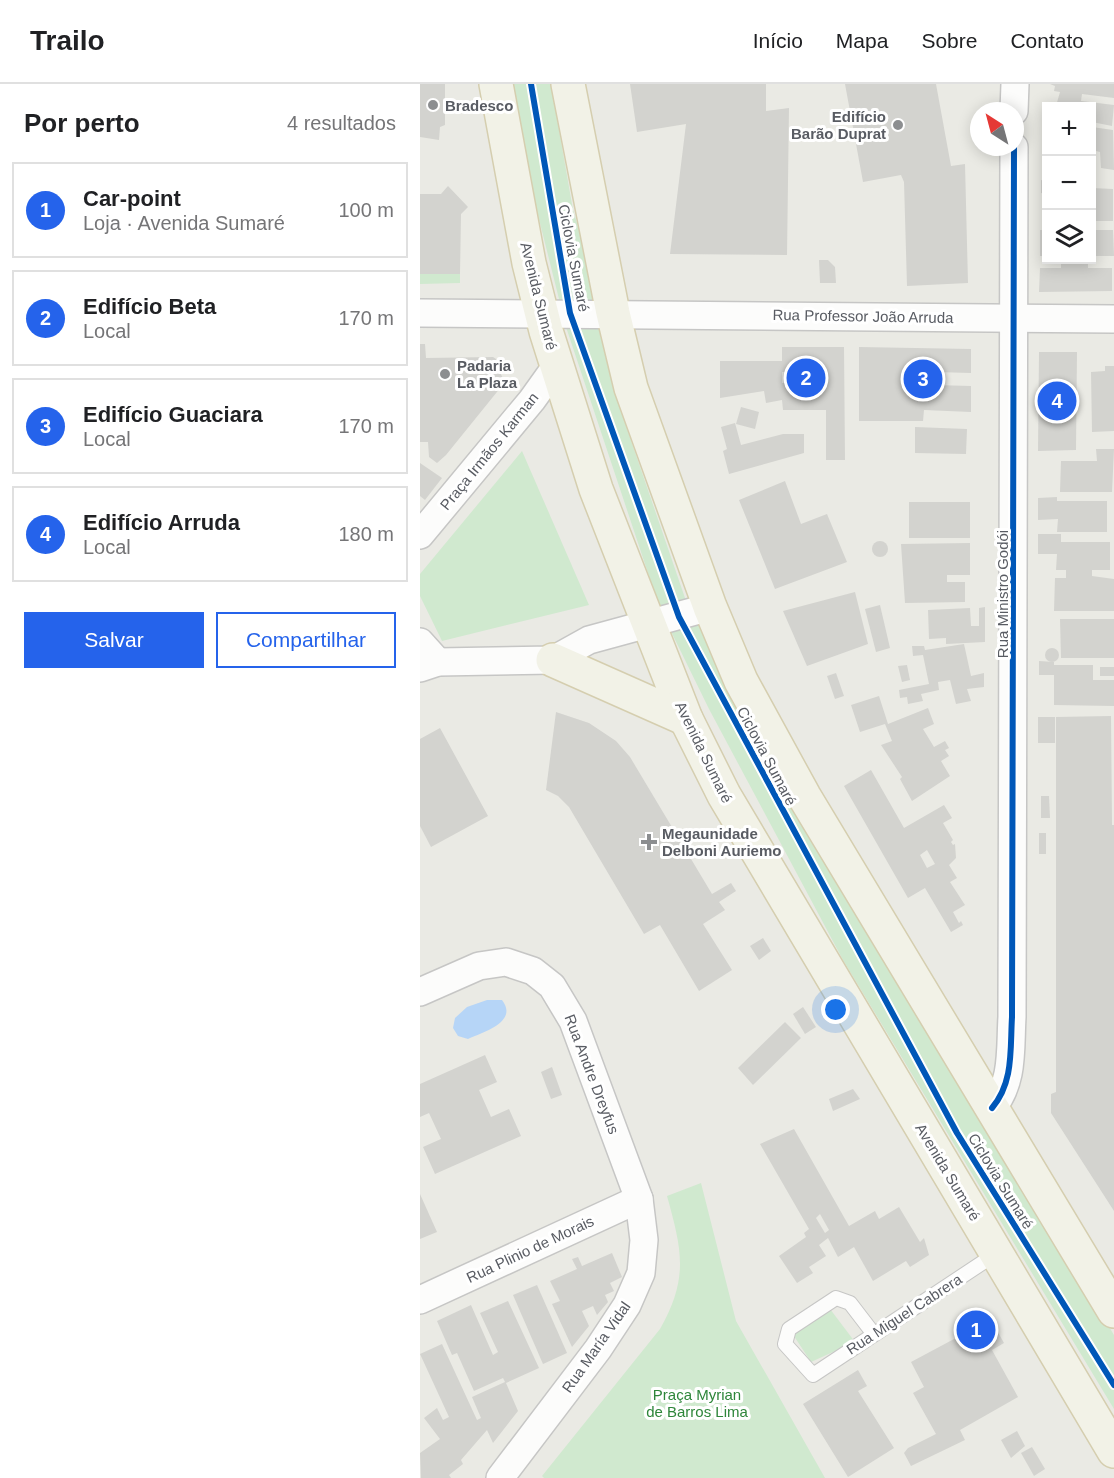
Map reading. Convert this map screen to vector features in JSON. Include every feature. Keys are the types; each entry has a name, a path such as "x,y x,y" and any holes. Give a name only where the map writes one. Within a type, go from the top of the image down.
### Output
{"main road":[{"name":"Avenida Sumaré","path":"496,84 517,202 541,312 596,489 686,719 724,795 893,1083 1114,1450"},
{"path":"568,84 613,313 631,388 710,607 741,681 804,796 1114,1311"},
{"path":"553,660 686,719"}],"street":[{"path":"1014,102 1015,84"},
{"name":"Rua Ministro Godói","path":"992,1108 1002,1096 1008,1081 1012,1017 1014,714 1011,318 1014,156"},
{"name":"Rua Professor João Arruda","path":"420,313 541,312 1114,319"},
{"name":"Praça Irmãos Karman","path":"420,535 532,400 557,365"},
{"path":"420,642 429,665 553,660 589,640 710,607"},
{"name":"Rua Andre Dreyfus","path":"420,992 479,966 506,962 533,971 552,986 573,1021 639,1199"},
{"name":"Rua Plinio de Morais","path":"420,1300 639,1199"},
{"name":"Rua María Vidal","path":"500,1478 598,1349 627,1305 641,1273 644,1240 639,1199"}],"lane":[{"name":"Rua Miguel Cabrera","path":"873,1333 850,1303 836,1298 789,1329 785,1344 813,1375 873,1333 997,1253"}],"green space":[{"path":"513,84 551,84 573,210 586,253 596,318 613,388 685,598 729,684 996,1142 1114,1335 1114,1409 843,960 709,709 660,609 566,327 531,187"},
{"path":"420,274 460,274 460,283 420,284"},
{"path":"522,451 589,605 442,641 420,596 420,574"},
{"name":"Praça Myrian de Barros Lima","path":"701,1183 736,1321 825,1478 544,1478 542,1476 660,1329 675,1294 680,1264 676,1232 667,1196"},
{"path":"827,1305 855,1342 811,1362 790,1330"}],"water":[{"path":"487,1000 502,1000 506,1008 503,1020 468,1039 458,1036 453,1028 455,1018 467,1007"}],"building":[{"name":"Bradesco","path":"420,84 445,84 445,125 440,127 439,140 420,137"},
{"path":"630,84 766,84 766,111 789,108 787,255 670,254 686,124 637,132"},
{"path":"845,84 936,84 951,166 965,164 968,283 907,286 904,182 901,175 863,182"},
{"path":"1050,84 1114,84 1114,98 1082,94 1081,101 1089,102 1057,102 1060,92 1054,91 1055,86"},
{"path":"1096,103 1114,105 1112,126 1096,123"},
{"path":"1096,128 1113,130 1114,170 1101,168 1100,152 1096,151"},
{"path":"448,186 468,207 461,214 460,274 420,274 420,194 441,194"},
{"path":"1096,188 1113,189 1113,221 1096,221"},
{"path":"1040,230 1042,230 1042,256 1040,256"},
{"path":"1096,230 1113,230 1114,256 1096,256"},
{"path":"819,260 828,260 835,267 836,283 820,283"},
{"path":"1061,264 1088,264 1088,268 1112,268 1112,291 1039,292 1040,268 1061,268"},
{"path":"420,344 425,344 426,358 493,357 496,359 497,367 505,382 437,463 429,457 428,442 420,442"},
{"path":"782,347 844,347 845,460 826,460 826,410 783,410 782,400 766,403 764,391 720,398 720,361 782,361","holes":["782,372 798,372 798,383 782,383","815,372 826,372 826,384 815,383"]},
{"path":"859,347 971,349 971,373 935,372 935,385 971,386 971,412 924,410 923,421 859,421"},
{"path":"1039,352 1077,352 1076,450 1038,451"},
{"path":"1105,366 1114,366 1114,431 1092,432 1091,372 1105,371"},
{"path":"741,407 759,412 755,429 736,424"},
{"path":"735,423 741,445 783,434 804,434 804,453 729,474 723,451 727,449 721,427"},
{"path":"915,427 967,429 966,454 915,453"},
{"path":"1096,449 1114,449 1112,492 1060,492 1061,461 1097,461"},
{"path":"420,463 442,478 425,500 420,496"},
{"path":"785,481 801,524 827,514 847,562 775,589 739,500"},
{"path":"1057,497 1057,501 1107,501 1107,532 1057,532 1058,519 1038,520 1038,498"},
{"path":"909,502 970,502 970,538 909,538"},
{"path":"1038,534 1061,534 1061,542 1110,542 1110,570 1092,570 1092,576 1114,579 1114,611 1054,611 1055,578 1066,578 1066,570 1056,570 1057,554 1038,554"},
{"path":"880,541 886,543 888,549 886,555 880,557 874,555 872,549 874,543"},
{"path":"970,543 970,575 947,575 947,582 965,582 965,602 905,603 901,544"},
{"path":"855,592 868,644 807,666 783,611"},
{"path":"880,605 890,648 876,652 865,609"},
{"path":"985,607 985,642 946,644 946,638 929,639 928,610 970,608 971,626 979,626 979,608"},
{"path":"1060,619 1114,619 1114,658 1061,658"},
{"path":"964,644 971,676 984,673 984,687 967,689 971,701 956,704 950,680 938,682 939,690 921,694 923,701 908,704 907,697 900,698 899,690 929,684 923,655 913,656 912,646 924,646 925,650"},
{"path":"1052,648 1057,650 1059,655 1057,660 1052,662 1047,660 1045,655 1047,650"},
{"path":"1039,661 1054,662 1054,665 1093,665 1093,680 1114,680 1114,706 1054,705 1054,675 1039,675"},
{"path":"907,665 910,680 902,682 898,666"},
{"path":"1100,667 1114,667 1114,676 1100,676"},
{"path":"836,673 844,696 835,699 827,676"},
{"path":"879,696 888,724 928,708 934,724 923,729 934,747 945,741 949,748 945,750 949,756 941,761 950,776 912,801 900,779 902,777 881,745 892,741 885,724 860,732 851,705"},
{"path":"556,712 589,723 616,741 630,757 712,894 731,883 736,891 719,902 725,910 703,924 732,970 699,991 660,925 644,934 569,807 558,796 546,790"},
{"path":"1111,716 1112,825 1114,825 1114,1211 1051,1113 1051,1094 1056,1092 1056,717"},
{"path":"1038,717 1055,717 1055,743 1038,743"},
{"path":"440,728 488,816 431,847 420,826 420,739"},
{"path":"871,770 904,828 944,805 952,818 943,823 953,840 951,842 955,844 956,858 949,865 957,878 950,882 965,905 953,912 959,923 961,921 963,925 951,932 925,888 908,898 844,786","holes":["927,850 935,864 927,868 920,855"]},
{"path":"1041,796 1049,796 1050,818 1041,818"},
{"path":"1039,833 1046,833 1046,854 1039,854"},
{"path":"763,938 771,951 759,960 750,946"},
{"path":"803,1007 816,1027 805,1034 793,1014"},
{"path":"785,1022 801,1038 753,1085 738,1068"},
{"path":"485,1055 497,1082 479,1090 491,1117 509,1109 521,1136 435,1174 423,1147 441,1139 429,1113 420,1117 420,1084"},
{"path":"552,1067 562,1095 551,1099 541,1072"},
{"path":"853,1089 860,1099 833,1111 829,1099"},
{"path":"794,1129 849,1226 875,1211 879,1219 899,1207 920,1242 924,1238 929,1255 910,1267 906,1261 873,1281 854,1247 838,1257 828,1238 819,1245 826,1256 809,1267 813,1273 797,1283 779,1256 806,1237 804,1233 809,1229 760,1144","holes":["820,1214 829,1230 825,1233 816,1218"]},
{"path":"420,1194 437,1232 420,1239"},
{"path":"612,1253 622,1277 610,1283 614,1291 605,1295 608,1302 597,1315 593,1306 582,1311 589,1326 572,1347 552,1304 560,1301 550,1281 577,1269 572,1259 578,1257 582,1266"},
{"path":"537,1285 567,1353 543,1364 513,1295"},
{"path":"508,1301 539,1368 506,1383 518,1411 493,1443 487,1430 461,1460 463,1464 449,1475 451,1478 421,1478 420,1453 440,1439 424,1418 437,1408 443,1420 449,1417 420,1354 442,1344 477,1420 481,1418 472,1397 505,1382 503,1378 474,1391 457,1353 452,1355 437,1321 471,1305 493,1355 498,1352 480,1313"},
{"path":"991,1320 1004,1343 992,1350 1018,1397 960,1430 965,1440 911,1466 904,1453 908,1448 936,1434 913,1393 924,1387 911,1362 969,1331 974,1341 981,1337 976,1328"},
{"path":"858,1370 867,1386 858,1391 894,1448 848,1477 803,1404"},
{"path":"1017,1431 1025,1446 1011,1458 1001,1440"},
{"path":"1032,1447 1045,1469 1034,1476 1021,1453"}],"cycle path":[{"name":"Ciclovia Sumaré","path":"531,84 570,313 679,617 957,1133 1114,1385"},
{"path":"992,1108 999,1098 1007,1076 1011,1053 1012,1017 1014,156"}],"place":[{"name":"Bradesco","path":"433,105"},
{"name":"Edifício Barão Duprat","path":"898,125"},
{"name":"Padaria La Plaza","path":"445,374"},
{"name":"Edifício Beta","path":"806,378"},
{"name":"Edifício Guaciara","path":"923,379"},
{"name":"Edifício Arruda","path":"1057,401"},
{"name":"Megaunidade Delboni Auriemo","path":"649,842"},
{"name":"Car-point","path":"976,1330"}]}
